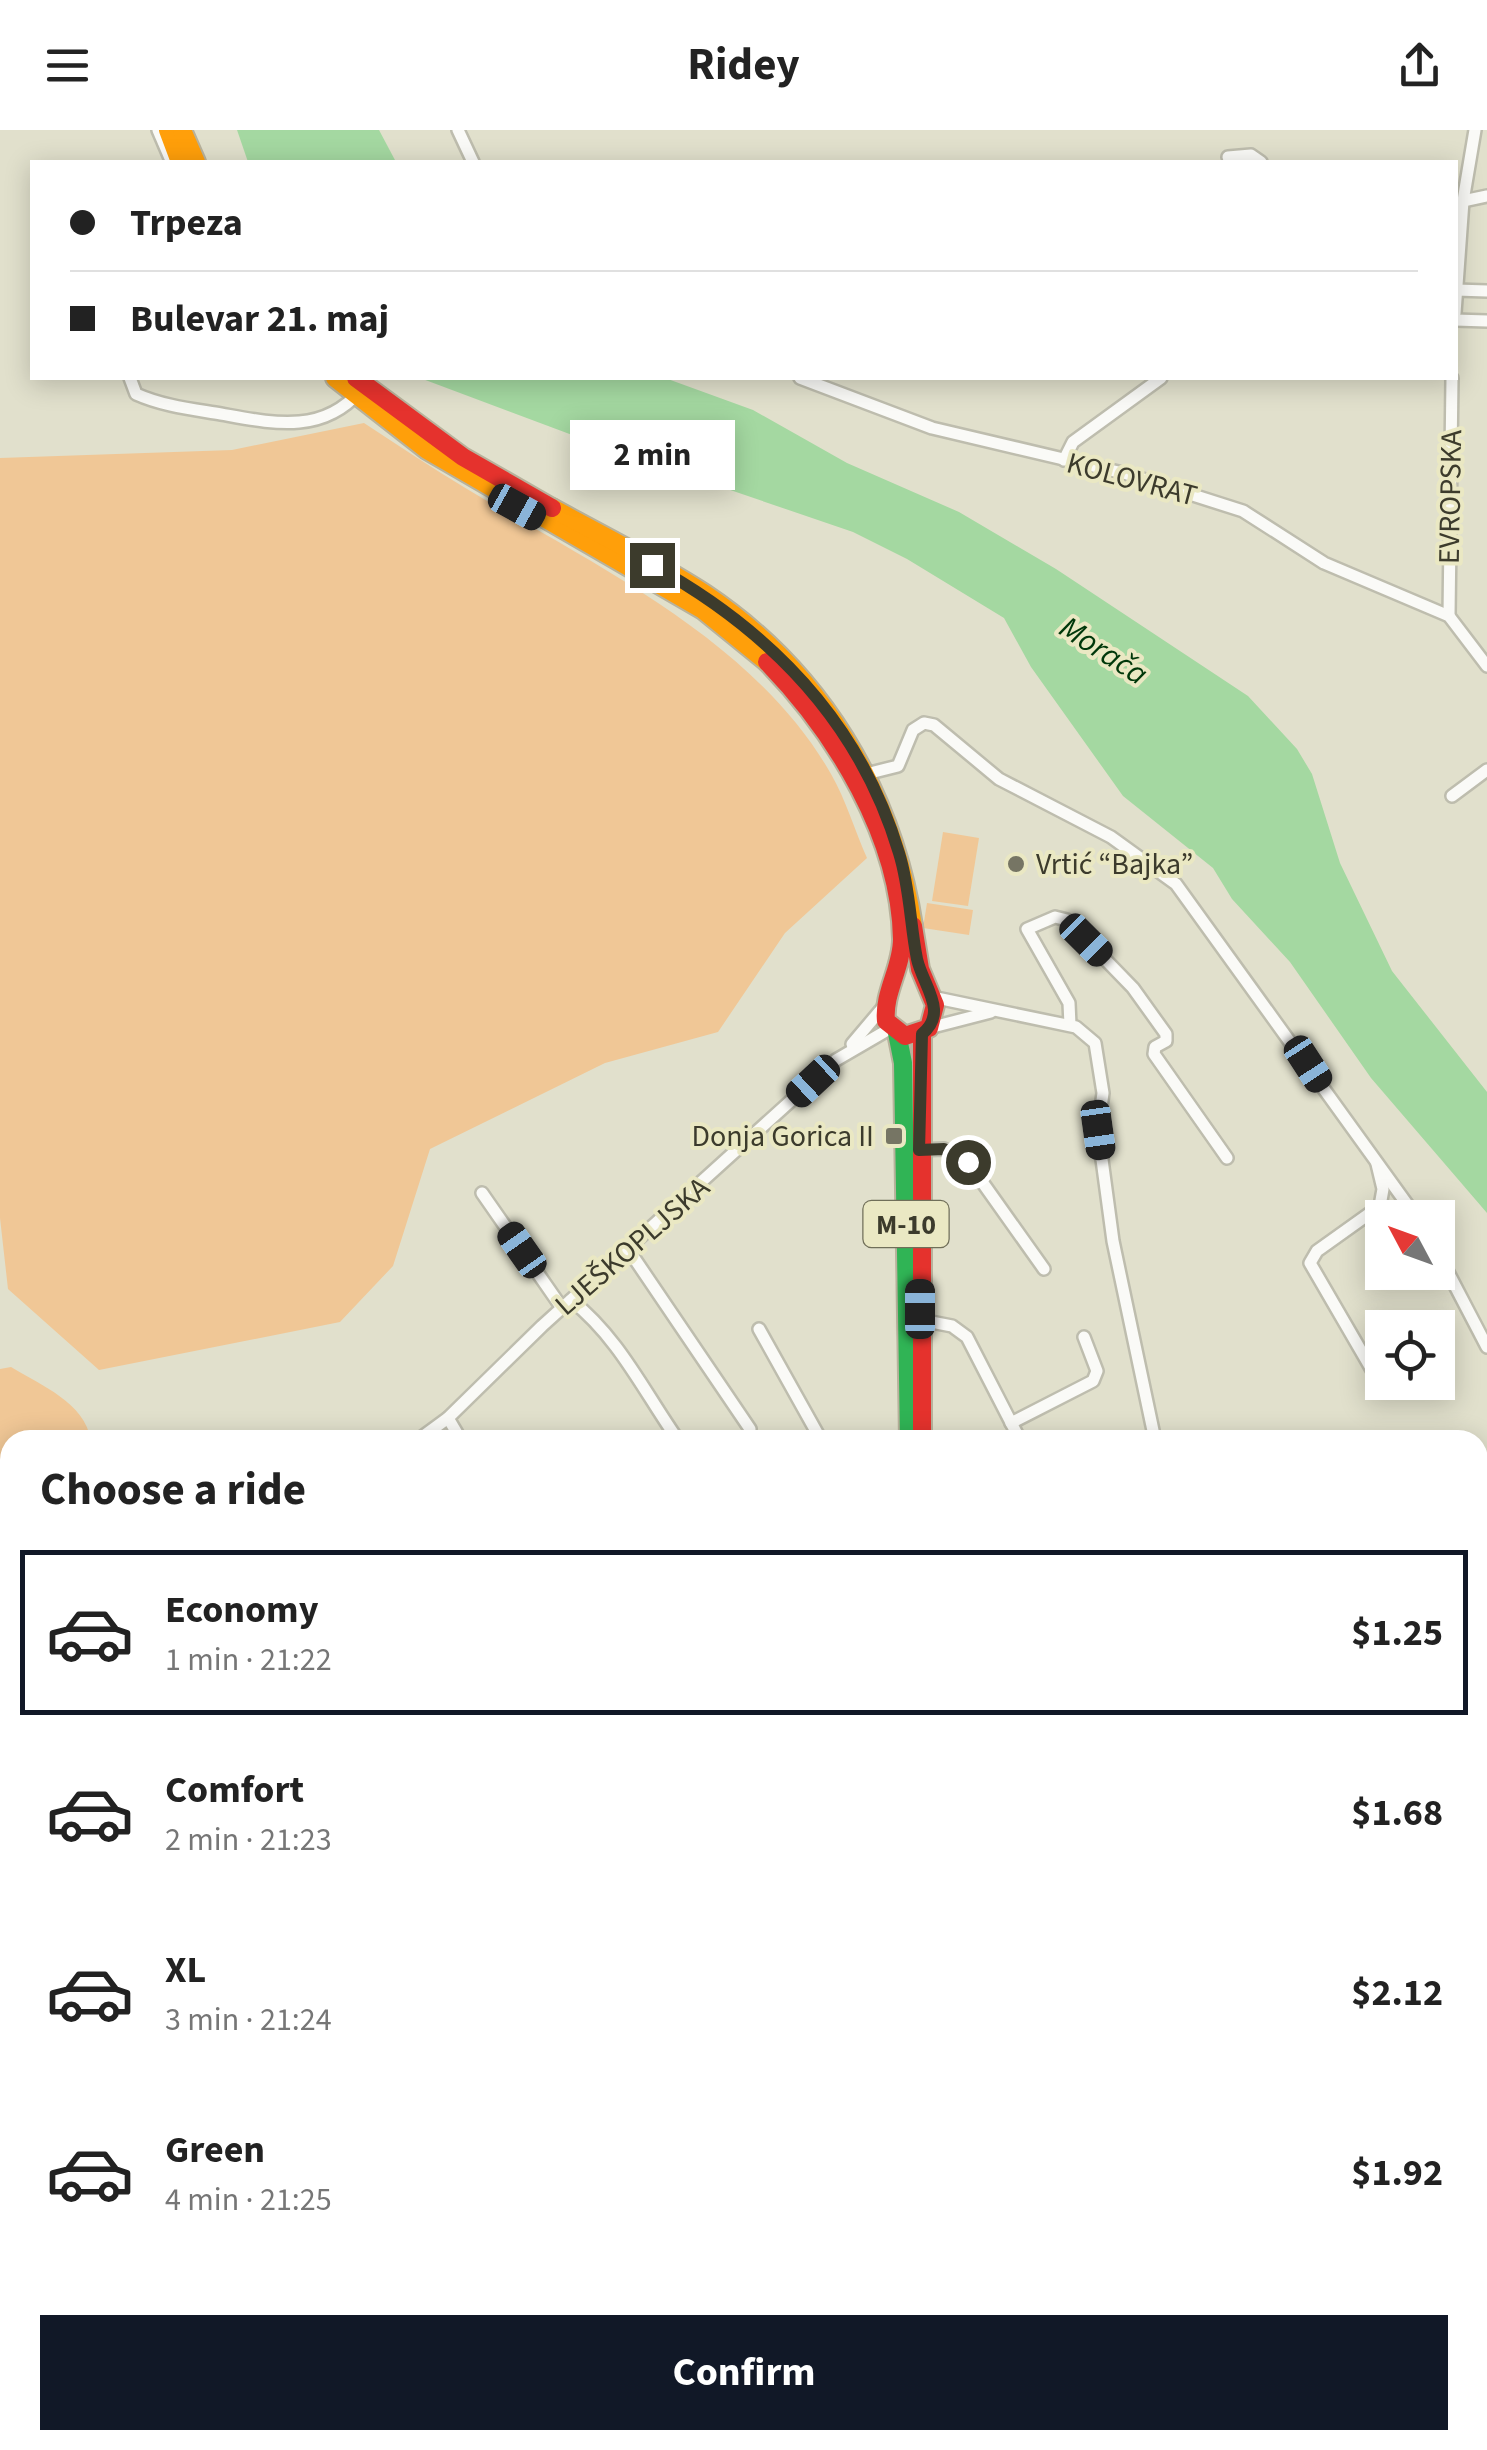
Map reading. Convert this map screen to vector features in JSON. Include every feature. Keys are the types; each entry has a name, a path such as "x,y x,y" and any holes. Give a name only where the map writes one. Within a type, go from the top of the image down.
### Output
{"main road":[{"path":"168,130 179,160"},
{"path":"182,130 195,160"},
{"name":"M-10","path":"359,386 462,457 704,594 743,622 814,692 866,774 899,852 936,1013 925,1031 919,1150 922,1430"},
{"name":"M-10","path":"359,386 486,489 702,610 780,676 843,760 880,842 901,938 889,998 903,1063 909,1430"},
{"path":"889,998 909,984 929,993"},
{"path":"894,1031 925,1031"}],"street":[{"path":"158,130 171,160"},
{"path":"458,130 472,160"},
{"path":"1458,224 1475,130"},
{"path":"1228,157 1251,155 1258,160"},
{"path":"1463,202 1487,196"},
{"path":"1458,290 1487,291"},
{"path":"1458,317 1487,321"},
{"path":"131,380 136,394 157,404 274,424 329,416 359,386"},
{"name":"KOLOVRAT","path":"805,380 932,428 1064,460 1243,511 1324,563 1450,616"},
{"path":"1064,460 1073,442 1158,380"},
{"name":"EVROPSKA","path":"1450,616 1452,380"},
{"path":"1450,616 1487,666"},
{"path":"866,774 898,766 913,730 924,723 934,725 999,779 1111,837 1153,865 1185,895 1405,1200"},
{"path":"1452,796 1487,770"},
{"path":"1070,1025 1069,1002 1027,930 1055,917 1066,920 1133,988 1166,1034 1166,1041 1155,1047 1154,1054 1226,1158"},
{"path":"929,993 991,1012 1070,1025 1086,1032 1098,1051 1103,1093 1098,1130 1112,1241 1152,1430"},
{"name":"LJEŠKOPLJSKA","path":"432,1430 846,1051 889,998"},
{"path":"925,1031 991,1012"},
{"name":"LJEŠKOPLJSKA","path":"846,1051 894,1031"},
{"path":"919,1150 944,1149 968,1162 1044,1269"},
{"path":"1365,1358 1310,1264 1318,1250 1380,1206 1382,1189 1376,1158"},
{"path":"482,1193 566,1304 607,1332 671,1430"},
{"path":"628,1249 750,1429"},
{"path":"1455,1286 1487,1347"},
{"path":"921,1320 952,1326 967,1338 1014,1430"},
{"path":"759,1328 815,1430"},
{"path":"1010,1423 1093,1381 1096,1371 1084,1337"},
{"path":"448,1418 455,1430"}],"shaded area":[{"path":"364,423 467,489 618,577 716,645 799,726 831,774 867,858 785,933 718,1032 605,1063 430,1149 393,1266 340,1322 99,1370 8,1289 0,1218 0,458 232,450"},
{"path":"943,832 979,838 968,906 932,901"},
{"path":"927,903 973,910 969,935 923,928"},
{"path":"11,1367 48,1388 71,1405 88,1430 0,1430 0,1369"}],"water":[{"path":"237,130 379,130 395,160 247,160"},
{"name":"Morača","path":"425,380 670,380 753,410 847,463 959,512 1056,569 1248,696 1297,749 1312,774 1340,863 1392,971 1487,1092 1487,1213 1371,1078 1290,962 1232,899 1213,868 1123,796 1031,667 1004,618 907,559 853,532 607,448"}],"traffic: fast":[{"path":"897,1033 903,1063 909,1430"}],"traffic: slow":[{"path":"168,130 179,160"},
{"path":"182,130 195,160"},
{"path":"338,380 427,450 703,610 767,662"},
{"path":"552,508 705,594 783,659 816,697 868,781 888,828 913,926"}],"traffic: jam":[{"path":"359,380 463,457 552,508"},
{"path":"767,662 840,754 877,825 890,863 902,939 887,1000 886,1021 905,1036 929,1028 935,1005 920,969 913,926"},
{"path":"922,1034 922,1430"}],"place":[{"name":"Vrtić “Bajka”","path":"1016,864"},
{"name":"Donja Gorica II","path":"894,1136"}],"route":[{"path":"652,565 704,594 760,636 814,692 853,748 880,801 899,852 915,948 925,990 935,1005 934,1022 922,1034 919,1150 944,1149 968,1162"}]}
